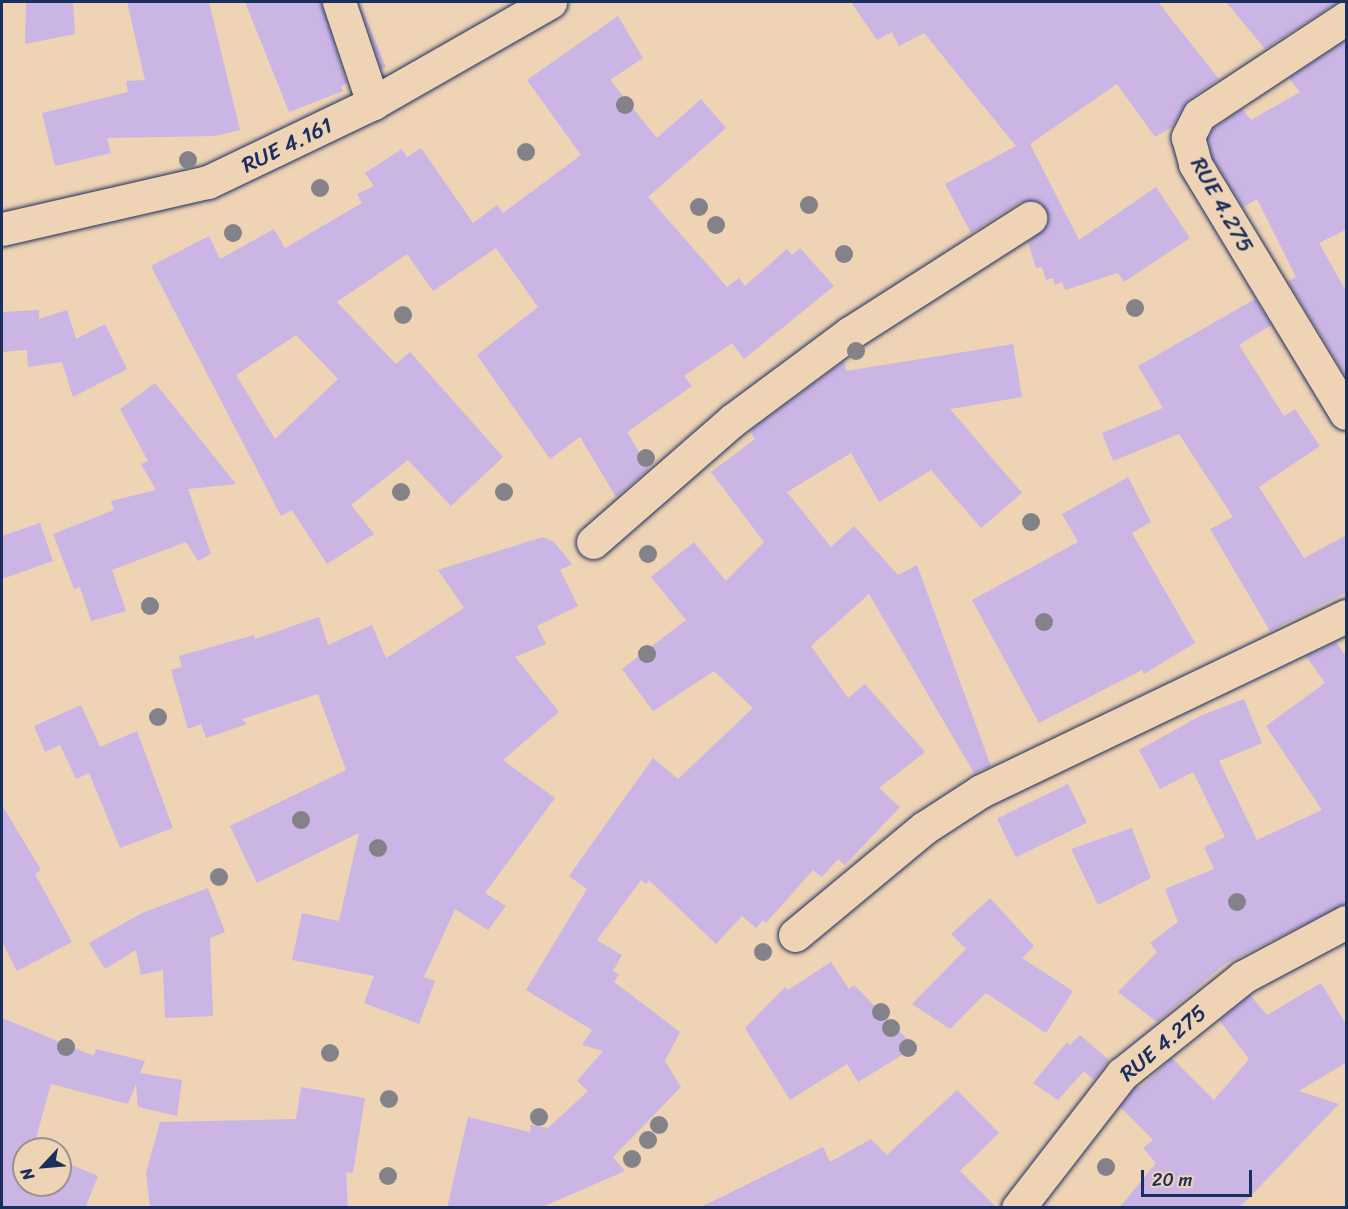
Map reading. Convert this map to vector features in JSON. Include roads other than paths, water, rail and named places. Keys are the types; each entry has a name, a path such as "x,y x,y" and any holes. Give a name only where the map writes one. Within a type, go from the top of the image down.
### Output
{"street":[{"path":"339,2 373,103"},
{"name":"RUE 4.161","path":"2,229 208,182 373,103 550,2"},
{"name":"RUE 4.275","path":"1347,18 1199,115 1188,137 1195,164 1347,413"},
{"path":"593,542 733,420 841,339 1030,218"},
{"path":"795,935 924,828 981,791 1347,616"},
{"name":"RUE 4.275","path":"1018,1208 1122,1074 1243,976 1347,922"}]}
